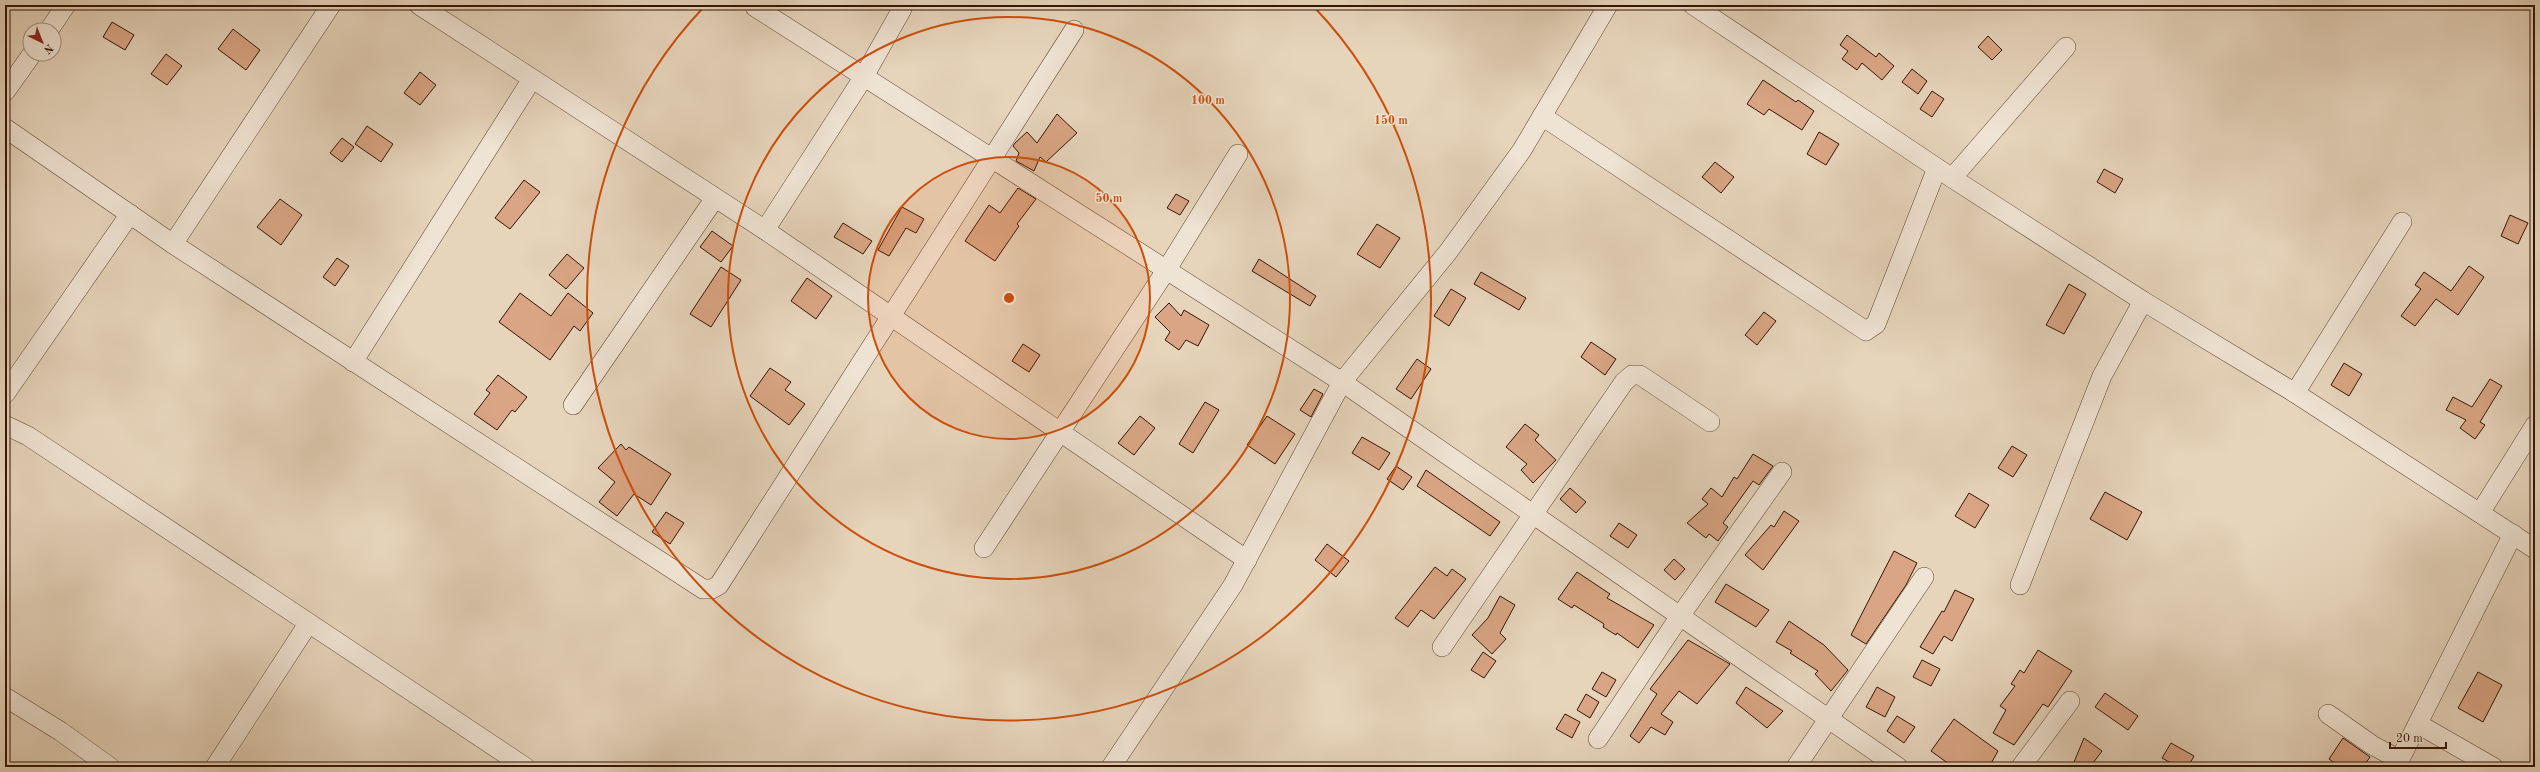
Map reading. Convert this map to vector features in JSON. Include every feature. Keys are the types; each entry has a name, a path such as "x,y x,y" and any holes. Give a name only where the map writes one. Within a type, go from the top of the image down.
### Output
{"street":[{"path":"54,22 66,5"},
{"path":"174,244 331,5"},
{"path":"419,5 766,230 890,317 1247,560"},
{"path":"1111,767 1233,585 1342,382 1448,252 1522,150 1608,5"},
{"path":"1693,5 1944,173 2143,301 2295,393 2535,549"},
{"path":"755,7 863,78 1342,382 1898,767"},
{"path":"766,230 863,78 902,9"},
{"path":"5,128 174,244 353,362 703,589 712,589 719,585 890,317 993,160 1074,30"},
{"path":"1542,116 1866,331 1876,324 1944,173 2066,47"},
{"path":"5,92 26,62"},
{"path":"353,362 532,78"},
{"path":"984,548 1167,270 1238,154"},
{"path":"573,405 715,198"},
{"path":"5,394 130,214"},
{"path":"2295,393 2402,222"},
{"path":"2020,585 2102,376 2143,301"},
{"path":"1442,647 1624,382 1632,375 1640,375 1710,422"},
{"path":"5,425 28,436 308,624 525,767"},
{"path":"2480,513 2535,425"},
{"path":"1598,739 1680,616 1782,472"},
{"path":"2328,714 2398,763 2513,534"},
{"path":"1796,767 1924,577"},
{"path":"215,767 308,624"},
{"path":"5,698 60,731 110,767"},
{"path":"2022,767 2070,701"},
{"path":"2418,724 2493,767"}],"building":[{"path":"112,22 134,35 125,50 103,37"},
{"path":"233,29 260,50 246,70 218,49"},
{"path":"1847,35 1876,57 1879,53 1894,66 1882,80 1862,63 1857,70 1842,59 1848,51 1840,45"},
{"path":"1988,36 2002,50 1992,60 1978,47"},
{"path":"166,54 182,66 167,85 151,74"},
{"path":"1912,69 1927,81 1918,94 1902,82"},
{"path":"420,72 436,85 420,105 404,93"},
{"path":"1763,80 1796,102 1798,100 1814,111 1802,130 1769,109 1764,115 1747,104"},
{"path":"1932,91 1944,99 1932,117 1920,109"},
{"path":"1057,114 1077,133 1046,162 1040,157 1034,171 1016,161 1019,153 1013,146 1015,143 1027,132 1037,143"},
{"path":"367,126 393,144 381,162 355,144"},
{"path":"1819,132 1839,144 1826,165 1807,154"},
{"path":"342,138 354,147 342,162 330,153"},
{"path":"1715,162 1734,177 1721,193 1702,177"},
{"path":"2104,169 2123,179 2115,193 2097,182"},
{"path":"524,180 540,192 510,229 495,218"},
{"path":"1018,188 1036,199 1017,224 1019,226 995,261 965,241 989,205 1000,213"},
{"path":"1176,194 1189,201 1180,215 1167,208"},
{"path":"280,199 302,215 281,245 257,227"},
{"path":"902,207 924,219 916,233 906,228 889,256 878,250"},
{"path":"2510,215 2528,223 2518,244 2501,236"},
{"path":"843,223 872,241 863,254 834,237"},
{"path":"1377,224 1400,238 1380,268 1357,254"},
{"path":"712,231 733,246 721,262 700,247"},
{"path":"567,254 584,268 566,289 549,275"},
{"path":"337,258 349,266 335,286 323,277"},
{"path":"1259,259 1316,296 1310,306 1252,271"},
{"path":"2469,266 2484,277 2458,315 2436,299 2415,326 2401,316 2421,289 2415,285 2424,272 2451,291"},
{"path":"721,267 741,280 711,327 690,314"},
{"path":"1481,272 1526,298 1519,310 1474,284"},
{"path":"807,278 832,296 816,319 791,301"},
{"path":"2069,284 2086,294 2064,334 2046,325"},
{"path":"1451,289 1466,298 1449,326 1434,316"},
{"path":"520,293 551,316 568,293 593,313 580,331 574,326 550,360 499,322"},
{"path":"1169,303 1181,316 1184,310 1209,325 1198,346 1186,340 1179,350 1165,340 1170,332 1155,317"},
{"path":"1764,312 1776,321 1757,345 1745,335"},
{"path":"1591,342 1616,359 1605,375 1581,357"},
{"path":"1023,344 1040,355 1029,372 1012,361"},
{"path":"1417,359 1431,369 1411,399 1396,389"},
{"path":"2344,363 2362,374 2349,396 2331,385"},
{"path":"770,368 791,382 785,390 805,404 789,425 750,396"},
{"path":"498,375 527,397 515,412 512,410 497,430 474,414 490,393 486,390"},
{"path":"2490,379 2502,386 2480,422 2485,425 2475,439 2460,428 2466,420 2446,410 2453,397 2472,407"},
{"path":"1314,389 1323,394 1311,417 1300,410"},
{"path":"1205,402 1219,410 1193,453 1179,444"},
{"path":"1140,416 1155,428 1134,455 1118,443"},
{"path":"1267,416 1295,434 1275,464 1247,445"},
{"path":"1525,424 1539,435 1535,440 1556,460 1533,483 1521,470 1527,464 1506,447"},
{"path":"1362,437 1390,453 1379,470 1352,453"},
{"path":"621,444 626,450 629,447 671,474 651,505 634,494 617,516 599,502 615,482 598,468"},
{"path":"2012,446 2027,455 2013,477 1998,468"},
{"path":"1753,454 1773,466 1759,485 1753,481 1723,523 1728,527 1718,541 1709,534 1706,538 1687,523 1708,504 1702,499 1711,488 1722,497 1734,477 1737,479"},
{"path":"1396,466 1412,477 1403,490 1387,479"},
{"path":"1426,470 1500,522 1490,536 1417,486"},
{"path":"1570,488 1586,502 1576,513 1560,499"},
{"path":"2105,492 2142,512 2127,540 2090,519"},
{"path":"1969,493 1989,505 1975,528 1955,516"},
{"path":"1784,511 1799,521 1763,570 1745,555 1771,525 1774,527"},
{"path":"666,512 684,523 670,544 652,532"},
{"path":"1619,523 1637,535 1628,548 1610,536"},
{"path":"1327,544 1349,561 1336,577 1315,560"},
{"path":"1894,551 1917,563 1906,585 1866,644 1851,635"},
{"path":"1674,559 1685,569 1675,580 1664,570"},
{"path":"1435,567 1447,576 1452,569 1466,579 1434,619 1421,610 1408,627 1395,618"},
{"path":"1577,572 1610,594 1607,598 1654,625 1638,648 1617,633 1616,635 1603,627 1604,624 1574,605 1572,608 1558,599"},
{"path":"1726,584 1769,610 1756,627 1715,602"},
{"path":"1955,590 1974,599 1952,641 1944,636 1933,654 1920,647 1942,611 1944,612"},
{"path":"1500,596 1515,605 1500,633 1506,639 1492,654 1472,635 1488,618"},
{"path":"1789,621 1824,645 1848,670 1831,691 1815,674 1818,671 1790,653 1792,651 1776,642"},
{"path":"1688,640 1730,664 1697,704 1679,691 1661,714 1673,722 1665,735 1651,727 1639,743 1630,736 1657,694 1650,689"},
{"path":"2038,650 2072,671 2048,707 2043,704 2014,745 1993,733 2006,710 2000,706 2015,686 2011,684 2020,670 2024,673"},
{"path":"1483,652 1496,661 1484,678 1471,670"},
{"path":"1922,660 1940,669 1931,686 1913,677"},
{"path":"1602,672 1616,680 1606,697 1592,689"},
{"path":"2478,672 2502,685 2483,722 2458,708"},
{"path":"1746,687 1783,711 1767,728 1736,703"},
{"path":"1877,687 1895,697 1885,717 1866,707"},
{"path":"2105,693 2138,716 2128,730 2095,707"},
{"path":"1586,694 1599,702 1590,718 1577,710"},
{"path":"1565,714 1580,722 1572,738 1556,729"},
{"path":"1897,716 1915,727 1904,743 1887,731"},
{"path":"1954,719 1998,751 1989,767 1953,767 1931,751"},
{"path":"2084,738 2102,751 2090,767 2072,767"},
{"path":"2343,738 2370,757 2363,767 2340,767 2329,759"},
{"path":"2171,743 2194,756 2188,767 2178,767 2162,758"}]}
